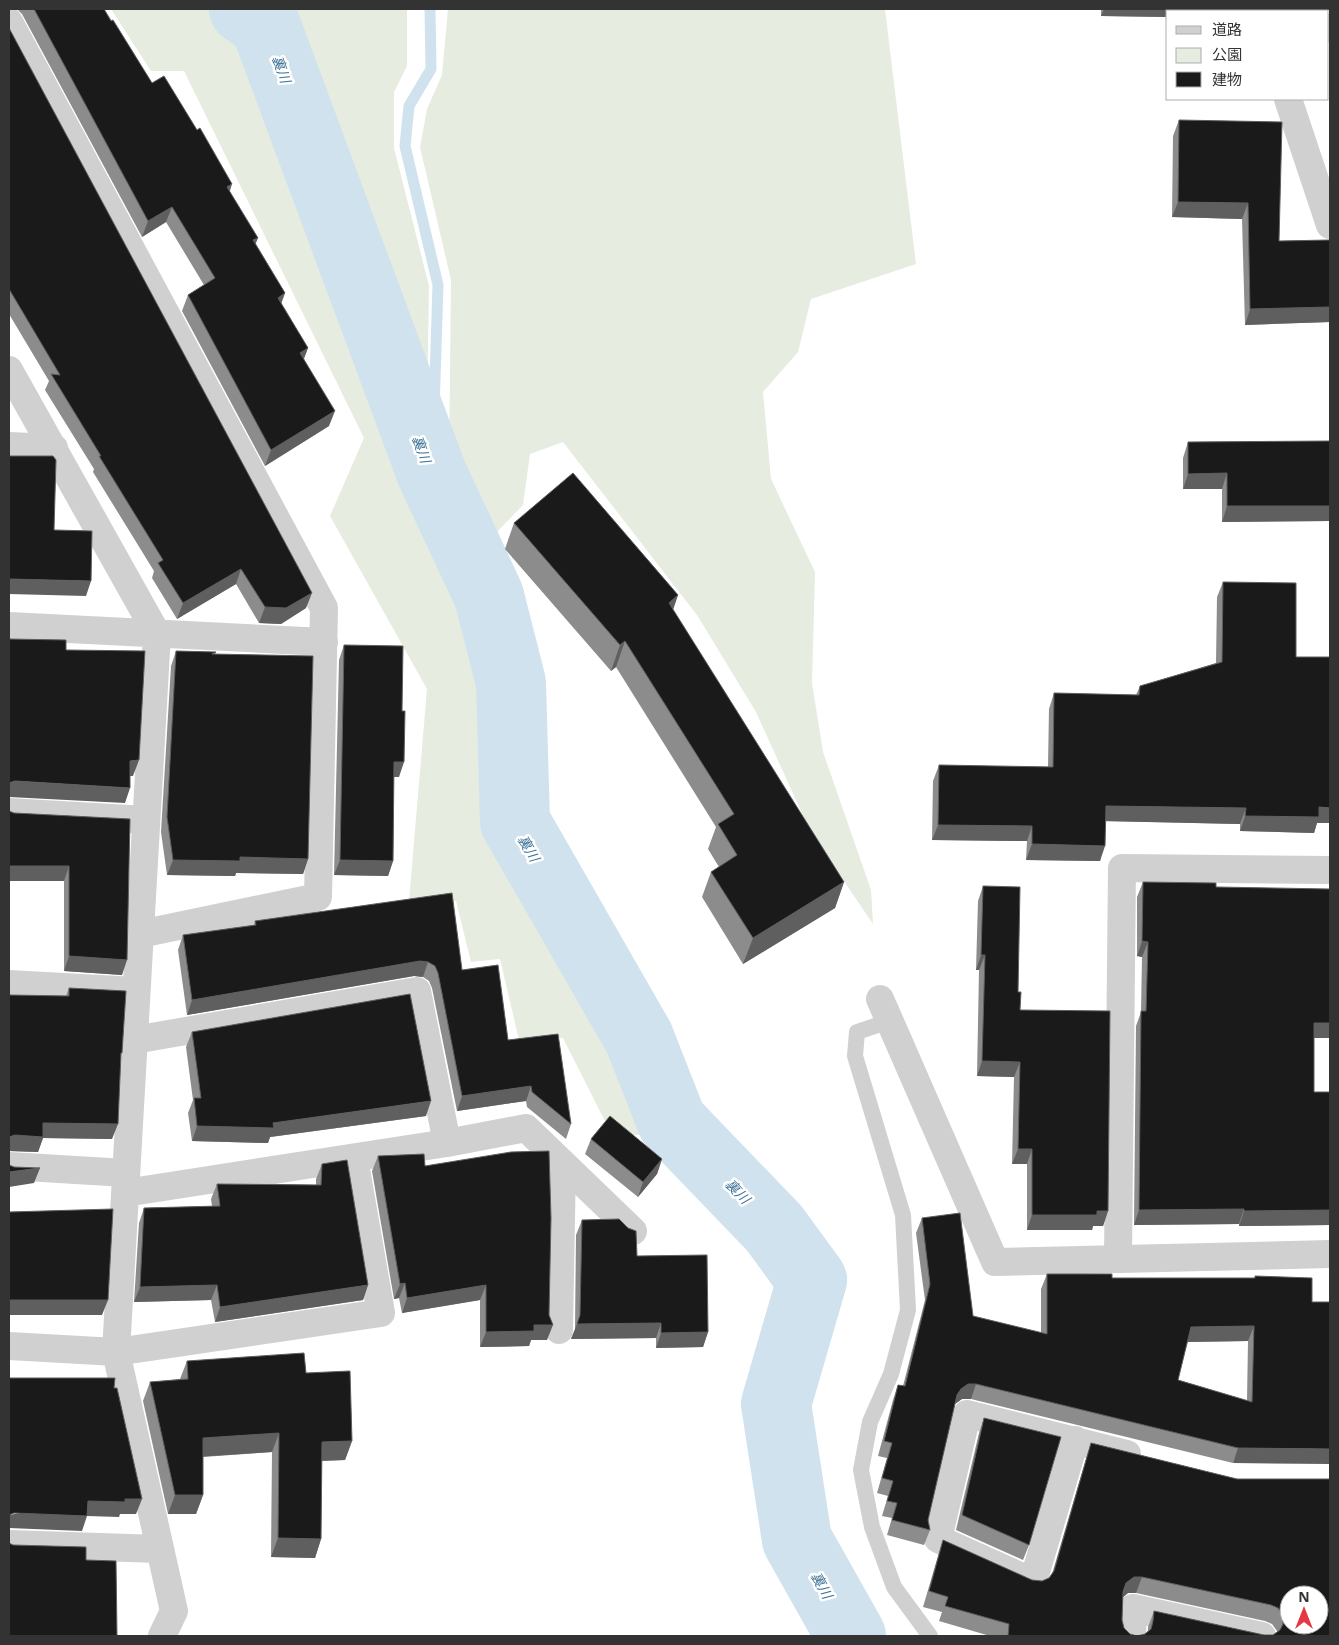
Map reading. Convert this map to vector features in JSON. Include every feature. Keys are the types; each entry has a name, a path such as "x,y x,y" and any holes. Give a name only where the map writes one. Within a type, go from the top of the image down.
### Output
{"street":[{"path":"9,22 324,608 318,897 140,934"},
{"path":"1288,100 1330,224"},
{"path":"9,370 157,634 116,1352 174,1611 162,1636"},
{"path":"9,446 54,448"},
{"path":"9,626 324,642"},
{"path":"9,812 146,820"},
{"path":"1118,1260 1122,868 1330,870"},
{"path":"9,984 136,991"},
{"path":"134,1040 417,991 447,1143"},
{"path":"885,1010 995,1262 1330,1254"},
{"path":"9,1166 125,1183 354,1158 526,1128 633,1231"},
{"path":"9,1346 116,1352 381,1313 354,1158"},
{"path":"559,1330 562,1163"},
{"path":"1074,1440 1033,1582 938,1539 967,1414 1074,1440 1148,1459"},
{"path":"9,1544 159,1550"},
{"path":"1132,1636 1133,1608 1262,1636"}],"lane":[{"path":"885,1010 857,1032 855,1056 903,1215 908,1310 890,1374 870,1422 861,1470 872,1527 894,1587 930,1636"}],"green space":[{"path":"111,9 216,9 255,35 416,475 478,598 492,692 503,824 534,897 613,1025 655,1135 612,1135 563,1038 519,1040 500,959 471,962 456,901 409,901 427,689 330,516 364,438 184,71 151,71"},
{"path":"285,9 407,9 407,66 394,92 394,148 429,286 427,411 392,306"},
{"path":"448,9 885,9 916,264 811,299 798,352 763,392 771,479 815,572 812,683 823,752 871,890 873,924 810,831 756,712 697,615 563,442 530,454 523,505 493,536 449,470 451,280 420,147 427,109 442,75"}],"building":[{"path":"34,9 104,9 111,21 113,20 152,83 164,76 197,130 200,128 232,184 227,187 258,238 253,240 285,293 278,298 308,348 300,353 335,411 271,450 188,295 215,278 172,207 148,221"},
{"path":"9,28 312,593 286,608 265,607 241,569 183,603 158,563 163,560 51,374 60,375 9,289"},
{"path":"1179,120 1282,122 1279,241 1330,240 1330,307 1250,309 1248,203 1178,202"},
{"path":"1330,441 1330,506 1227,506 1227,473 1188,474 1188,442"},
{"path":"9,456 53,456 56,460 54,530 92,531 91,581 9,579"},
{"path":"573,473 678,595 669,603 844,882 753,938 711,872 737,855 718,824 734,814 625,641 620,645 514,523"},
{"path":"1223,582 1296,583 1296,657 1330,657 1330,808 1319,807 1319,817 1245,816 1246,808 1106,806 1105,846 1032,844 1032,826 938,825 939,765 1053,767 1054,693 1139,695 1140,686 1222,662"},
{"path":"9,639 66,640 66,650 145,651 139,760 130,761 130,788 15,781 9,783"},
{"path":"344,645 403,646 402,711 405,711 404,762 394,762 393,861 340,860"},
{"path":"176,651 216,652 212,654 313,656 308,859 240,857 240,861 173,860 167,817"},
{"path":"9,811 14,813 130,819 127,960 69,956 69,866 9,866"},
{"path":"1143,882 1216,883 1216,887 1330,889 1330,1023 1314,1023 1314,1092 1330,1092 1330,1210 1139,1210 1141,1011 1146,1011 1148,942 1142,941"},
{"path":"983,886 1020,887 1018,992 1021,992 1020,1010 1110,1011 1108,1211 1097,1211 1097,1215 1032,1215 1032,1149 1018,1149 1020,1062 982,1061 985,955 981,955"},
{"path":"452,893 462,970 498,965 508,1040 558,1034 571,1124 532,1092 531,1086 462,1096 438,973 435,966 428,962 420,961 192,1000 183,935 256,925 255,921"},
{"path":"69,988 126,991 118,1124 43,1123 43,1137 15,1135 9,1137 9,995 69,996"},
{"path":"410,994 431,1101 273,1123 274,1128 197,1126 194,1098 201,1098 192,1032"},
{"path":"610,1116 662,1159 643,1182 591,1139"},
{"path":"549,1151 551,1218 549,1315 553,1325 534,1325 534,1331 486,1332 486,1285 407,1298 405,1283 400,1284 378,1156 424,1154 425,1166 511,1152"},
{"path":"347,1160 368,1285 220,1307 217,1285 140,1287 144,1208 220,1206 217,1184 321,1185 322,1164"},
{"path":"9,1165 14,1167 40,1168 9,1172"},
{"path":"113,1209 108,1300 9,1300 9,1212"},
{"path":"960,1213 973,1316 1047,1334 1047,1274 1112,1274 1112,1278 1255,1278 1255,1276 1312,1278 1312,1302 1330,1302 1330,1449 1238,1448 976,1384 968,1384 957,1395 928,1520 930,1530 892,1520 897,1503 887,1501 893,1481 882,1478 892,1443 884,1441 898,1385 905,1386 930,1284 922,1218","holes":["1254,1326 1252,1402 1178,1380 1191,1327"]},
{"path":"619,1219 628,1228 636,1231 637,1256 707,1255 708,1332 661,1333 661,1323 577,1324 580,1315 582,1220"},
{"path":"304,1353 306,1373 350,1371 352,1441 322,1442 321,1539 278,1538 279,1433 203,1438 203,1495 175,1495 150,1382 188,1379 187,1361"},
{"path":"9,1378 115,1378 114,1388 117,1388 142,1499 125,1499 125,1502 88,1501 87,1516 14,1513 9,1515"},
{"path":"984,1418 1061,1437 1029,1545 962,1515"},
{"path":"1091,1443 1237,1479 1330,1479 1330,1636 1137,1636 1008,1636 1009,1624 945,1606 948,1597 929,1591 943,1540 1032,1580 1042,1581 1049,1578 1054,1571","holes":["1134,1577 1142,1577 1271,1605 1279,1610 1279,1585 1329,1585 1329,1635 1279,1635 1279,1631 1273,1635 1264,1635 1154,1611 1151,1629 1145,1634 1137,1636 1130,1634 1124,1628 1122,1620 1123,1592 1126,1583"]},
{"path":"9,1543 13,1545 86,1547 86,1560 116,1561 117,1636 9,1636"}],"waterway":[{"name":"裏川","path":"244,9 265,24 432,474 489,596 511,683 515,822 639,1038 672,1122 774,1228 812,1280 776,1404 797,1540 851,1636"},
{"path":"430,9 431,69 409,106 405,146 438,285 432,474"}]}
